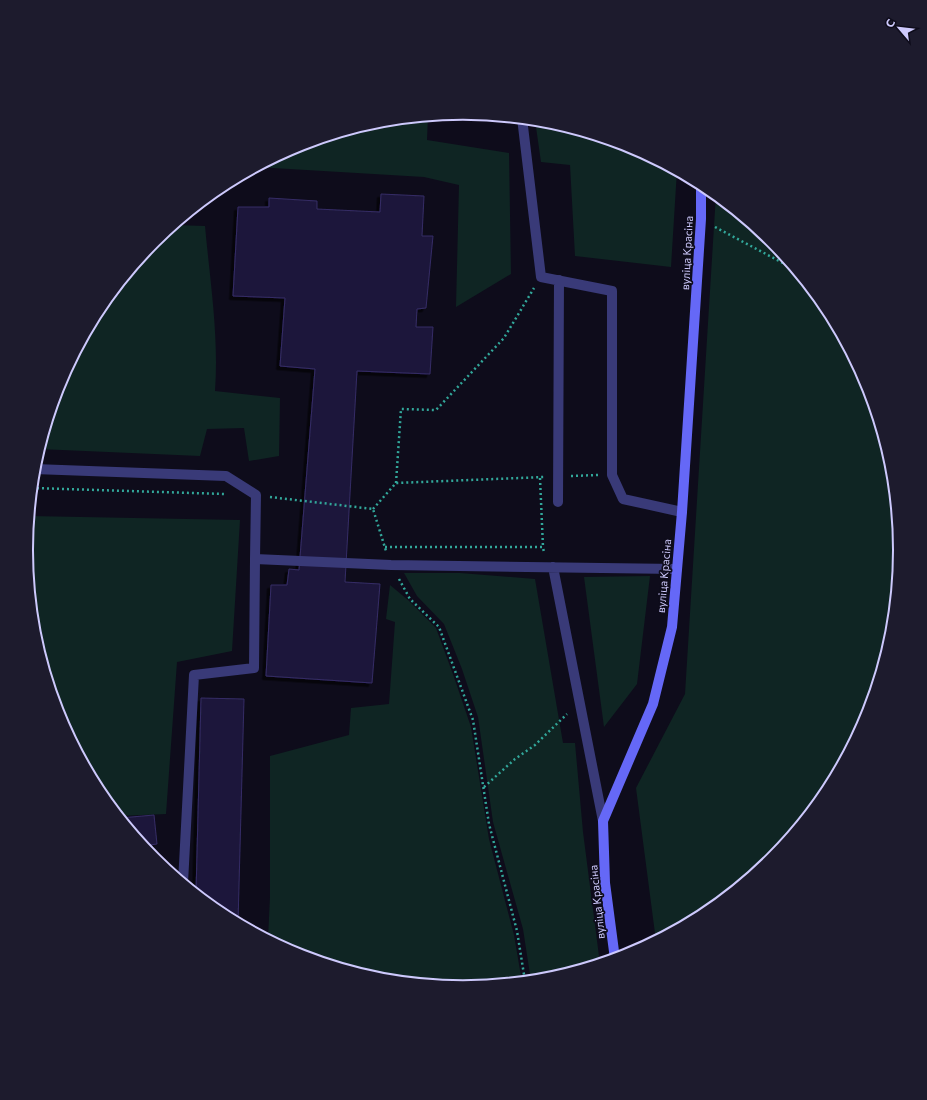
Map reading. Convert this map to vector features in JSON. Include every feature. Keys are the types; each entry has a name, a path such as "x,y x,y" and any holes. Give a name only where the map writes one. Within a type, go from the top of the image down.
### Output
{"street":[{"name":"вуліца Красіна","path":"614,953 605,883 603,821 653,704 672,627 682,512 701,220 701,191"}],"lane":[{"path":"523,123 541,277 612,291 612,475 623,499 682,512"},
{"path":"558,502 557,477 560,280"},
{"path":"41,469 226,476 256,495 254,668 194,674 183,877"},
{"path":"255,559 391,566 677,569"},
{"path":"553,567 603,821"}],"path":[{"path":"701,220 786,264"},
{"path":"373,509 396,483 401,409 436,410 504,338 541,277"},
{"path":"396,483 612,475"},
{"path":"540,478 543,547"},
{"path":"38,488 256,495 373,509"},
{"path":"373,509 391,566 410,599 439,627 473,720 489,824 517,931 524,976"},
{"path":"484,788 515,759 535,745 568,714"}],"green space":[{"path":"428,121 427,140 509,153 511,274 456,307 459,185 424,177 266,168 299,152 352,134 407,123"},
{"path":"536,126 575,134 602,142 628,152 677,176 671,267 575,256 570,165 541,162"},
{"path":"716,201 747,226 787,266 821,311 850,360 871,412 886,466 893,522 893,578 886,634 871,688 850,740 821,789 787,834 747,874 726,892 703,908 655,935 636,788 685,694"},
{"path":"181,225 205,226 215,329 215,391 280,398 279,456 249,461 244,428 207,429 200,456 45,449 56,412 77,360 106,311 117,295 119,295 122,288 140,266"},
{"path":"35,516 240,520 232,651 177,662 166,814 125,816 106,789 77,740 56,688 41,634 34,578 33,550"},
{"path":"404,573 460,573 535,579 563,743 575,743 583,832 599,959 575,966 530,975 523,929 493,822 478,717 462,669 444,624 417,596"},
{"path":"650,576 637,684 604,727 584,577"},
{"path":"390,585 408,600 436,628 471,727 489,839 514,935 521,977 492,980 435,980 407,977 352,966 325,958 268,934 270,897 270,756 349,735 351,708 389,704 395,622 386,619"}],"building":[{"path":"381,194 424,196 422,236 433,236 426,308 417,309 416,327 433,327 430,374 357,371 345,582 380,584 372,683 266,676 271,585 287,585 289,569 299,570 315,369 280,366 285,298 233,296 238,207 269,207 269,198 317,201 317,209 380,212"},
{"path":"201,698 244,699 238,917 196,888"},
{"path":"154,815 157,844 150,845 126,817"}]}
